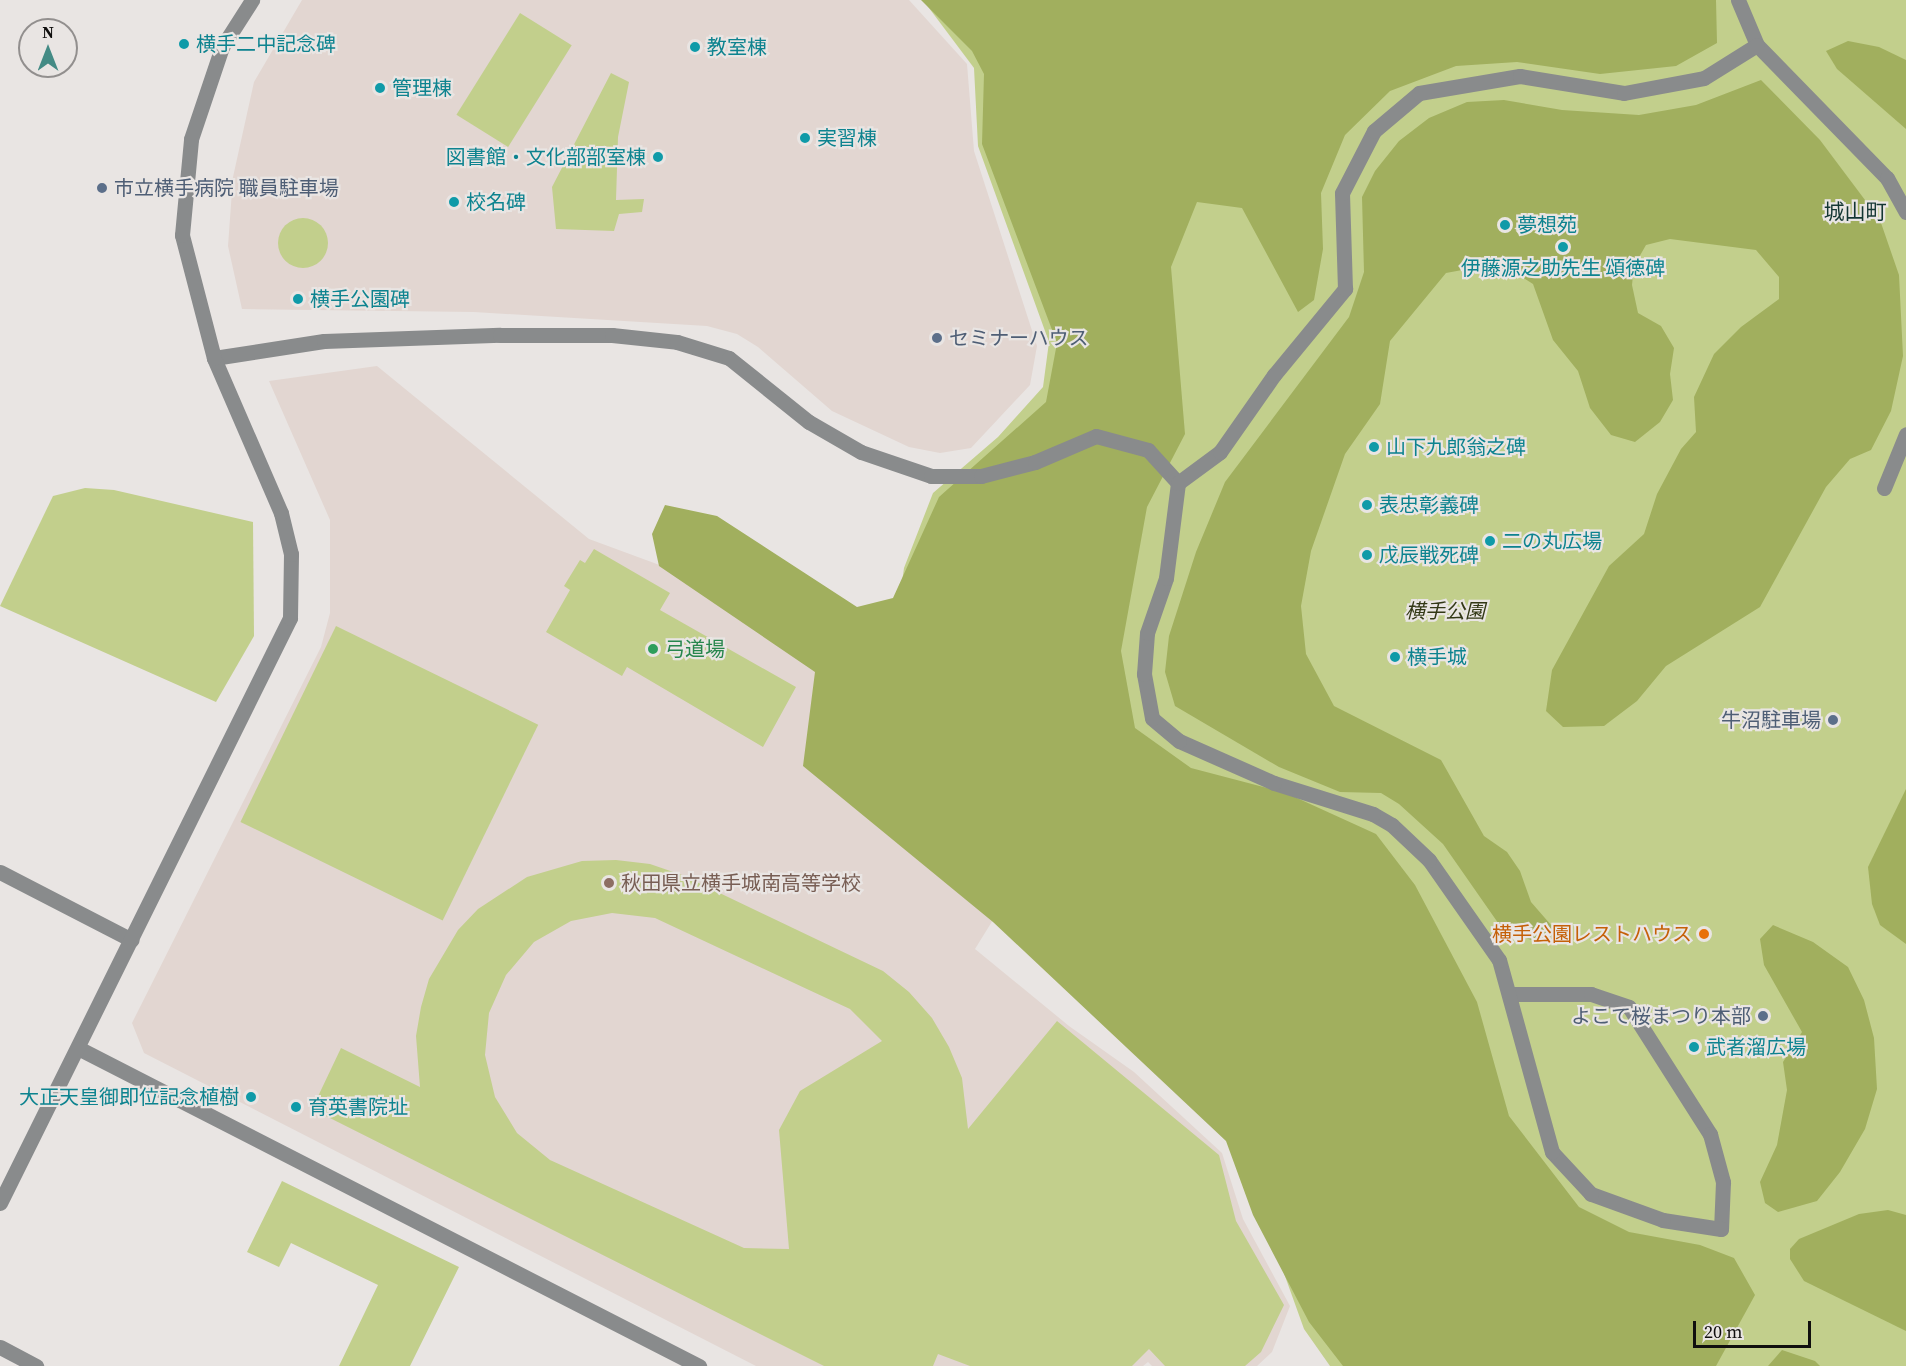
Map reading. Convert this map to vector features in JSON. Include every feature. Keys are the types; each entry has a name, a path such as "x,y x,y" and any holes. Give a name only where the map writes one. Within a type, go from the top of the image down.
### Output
{"street":[{"path":"0,1203 290,618 291,554 281,513 214,358 182,235 191,139 222,47 252,0"},
{"path":"1738,0 1757,45 1887,178 1906,212"},
{"path":"1509,994 1591,994 1629,1007 1710,1134 1723,1182 1722,1229 1663,1220 1591,1194 1552,1152 1509,994 1493,951 1429,860 1392,825 1373,814 1274,783 1179,741 1152,718 1144,674 1147,633 1166,578 1178,483 1220,452 1274,375 1345,289 1342,193 1374,132 1419,93 1520,76 1624,93 1704,78 1757,45"},
{"path":"214,358 324,341 500,334 612,334 677,342 729,358 809,422 861,452 931,476 981,476 1035,462 1096,436 1148,450 1178,483"},
{"path":"1884,488 1906,434"},
{"path":"0,872 132,940"},
{"path":"78,1048 699,1366"},
{"path":"0,1347 36,1366"}],"shaded area":[{"path":"302,0 909,0 967,64 974,151 1037,346 1030,385 971,448 940,453 909,447 832,411 758,347 737,334 707,326 474,312 242,309 228,246 233,177 254,82"},
{"name":"秋田県立横手城南高等学校","path":"377,366 589,539 879,646 1030,860 975,949 1069,1026 1134,1072 1222,1153 1243,1219 1290,1306 1272,1352 1257,1366 1152,1366 1148,1362 1143,1366 756,1366 144,1053 132,1023 321,647 330,613 330,520 269,381"}],"green space":[{"path":"921,0 1716,0 1717,43 1676,66 1600,74 1517,62 1456,66 1390,91 1345,135 1321,193 1323,249 1314,300 1298,312 1242,208 1197,202 1171,267 1185,434 1147,507 1121,651 1135,728 1191,768 1286,793 1376,834 1415,885 1477,1002 1509,1116 1579,1207 1629,1232 1700,1245 1734,1258 1755,1295 1716,1366 1343,1366 1309,1322 1253,1215 1226,1141 993,922 803,766 815,672 659,566 652,534 665,505 717,516 857,607 893,598 939,497 1046,402 1057,343 982,144 984,74 972,51"},
{"name":"横手公園","path":"923,0 1906,0 1906,1366 1330,1366 1304,1329 1235,1137 894,639 904,568 933,493 998,437 1043,387 1049,342 978,146 974,68"},
{"path":"520,13 572,45 508,147 456,115"},
{"path":"1848,41 1879,47 1906,60 1906,129 1837,69 1826,51"},
{"path":"611,73 629,82 618,137 616,200 644,199 642,212 619,214 614,231 556,229 552,187"},
{"path":"1761,80 1820,140 1880,220 1899,275 1903,356 1891,411 1871,450 1850,459 1826,487 1760,607 1666,666 1637,701 1604,726 1563,727 1546,711 1552,670 1609,566 1644,534 1657,494 1681,449 1696,432 1694,397 1714,354 1741,327 1779,299 1779,277 1756,250 1670,239 1646,245 1634,266 1632,285 1638,313 1661,326 1674,348 1670,374 1673,400 1660,422 1635,442 1611,435 1590,408 1578,371 1553,340 1533,284 1500,263 1446,273 1390,341 1380,404 1345,454 1311,551 1301,606 1306,654 1334,706 1441,760 1484,836 1507,852 1520,871 1531,902 1551,925 1552,939 1534,941 1503,930 1443,844 1399,804 1381,793 1340,792 1279,767 1175,706 1165,672 1169,636 1196,552 1225,482 1349,317 1364,272 1362,197 1375,171 1399,141 1429,118 1467,102 1504,100 1562,110 1639,115 1696,105"},
{"path":"308,218 321,225 327,233 327,253 321,261 313,267 298,268 285,261 279,253 278,238 285,225 293,219"},
{"path":"85,488 114,490 253,522 254,636 216,702 0,606 53,496"},
{"name":"弓道場","path":"594,549 670,593 660,610 796,687 763,747 627,667 622,676 546,632 570,590 564,586 580,560 585,563"},
{"path":"336,626 538,725 443,921 240,822"},
{"path":"1906,789 1906,944 1880,925 1872,904 1868,867"},
{"path":"616,860 650,864 682,875 883,971 909,992 932,1018 949,1047 962,1078 968,1129 1057,1021 1219,1155 1236,1221 1284,1305 1261,1352 1245,1366 1165,1366 1149,1349 1132,1366 970,1366 938,1354 933,1366 824,1366 312,1109 341,1048 420,1087 416,1036 421,1007 429,979 458,930 478,909 527,877 582,861","holes":["612,913 655,918 850,1009 882,1041 800,1091 779,1130 789,1249 744,1248 550,1160 517,1133 495,1097 485,1055 489,1013 506,975 534,942 571,921"]},
{"path":"1773,925 1813,942 1848,967 1864,1000 1874,1038 1877,1089 1865,1129 1840,1172 1817,1201 1778,1212 1765,1203 1760,1182 1777,1145 1787,1090 1783,1062 1802,1032 1764,965 1760,939"},
{"path":"282,1181 459,1267 410,1366 339,1366 378,1285 291,1243 279,1267 247,1252"},
{"path":"1888,1210 1906,1215 1906,1331 1804,1281 1790,1259 1790,1249 1799,1239 1859,1214"},
{"path":"1782,1350 1815,1361 1820,1366 1768,1366"}],"place":[{"name":"横手二中記念碑","path":"184,44"},
{"name":"教室棟","path":"695,47"},
{"name":"管理棟","path":"380,88"},
{"name":"実習棟","path":"805,138"},
{"name":"図書館・文化部部室棟","path":"658,157"},
{"name":"市立横手病院 職員駐車場","path":"102,188"},
{"name":"校名碑","path":"454,202"},
{"name":"夢想苑","path":"1505,225"},
{"name":"伊藤源之助先生 頌徳碑","path":"1563,247"},
{"name":"横手公園碑","path":"298,299"},
{"name":"セミナーハウス","path":"937,338"},
{"name":"山下九郎翁之碑","path":"1374,447"},
{"name":"表忠彰義碑","path":"1367,505"},
{"name":"二の丸広場","path":"1490,541"},
{"name":"戊辰戦死碑","path":"1367,555"},
{"name":"弓道場","path":"653,649"},
{"name":"横手城","path":"1395,657"},
{"name":"牛沼駐車場","path":"1833,720"},
{"name":"秋田県立横手城南高等学校","path":"609,883"},
{"name":"横手公園レストハウス","path":"1704,934"},
{"name":"よこて桜まつり本部","path":"1763,1016"},
{"name":"武者溜広場","path":"1694,1047"},
{"name":"大正天皇御即位記念植樹","path":"251,1097"},
{"name":"育英書院址","path":"296,1107"}],"district":[{"name":"城山町","path":"1855,212"}]}
